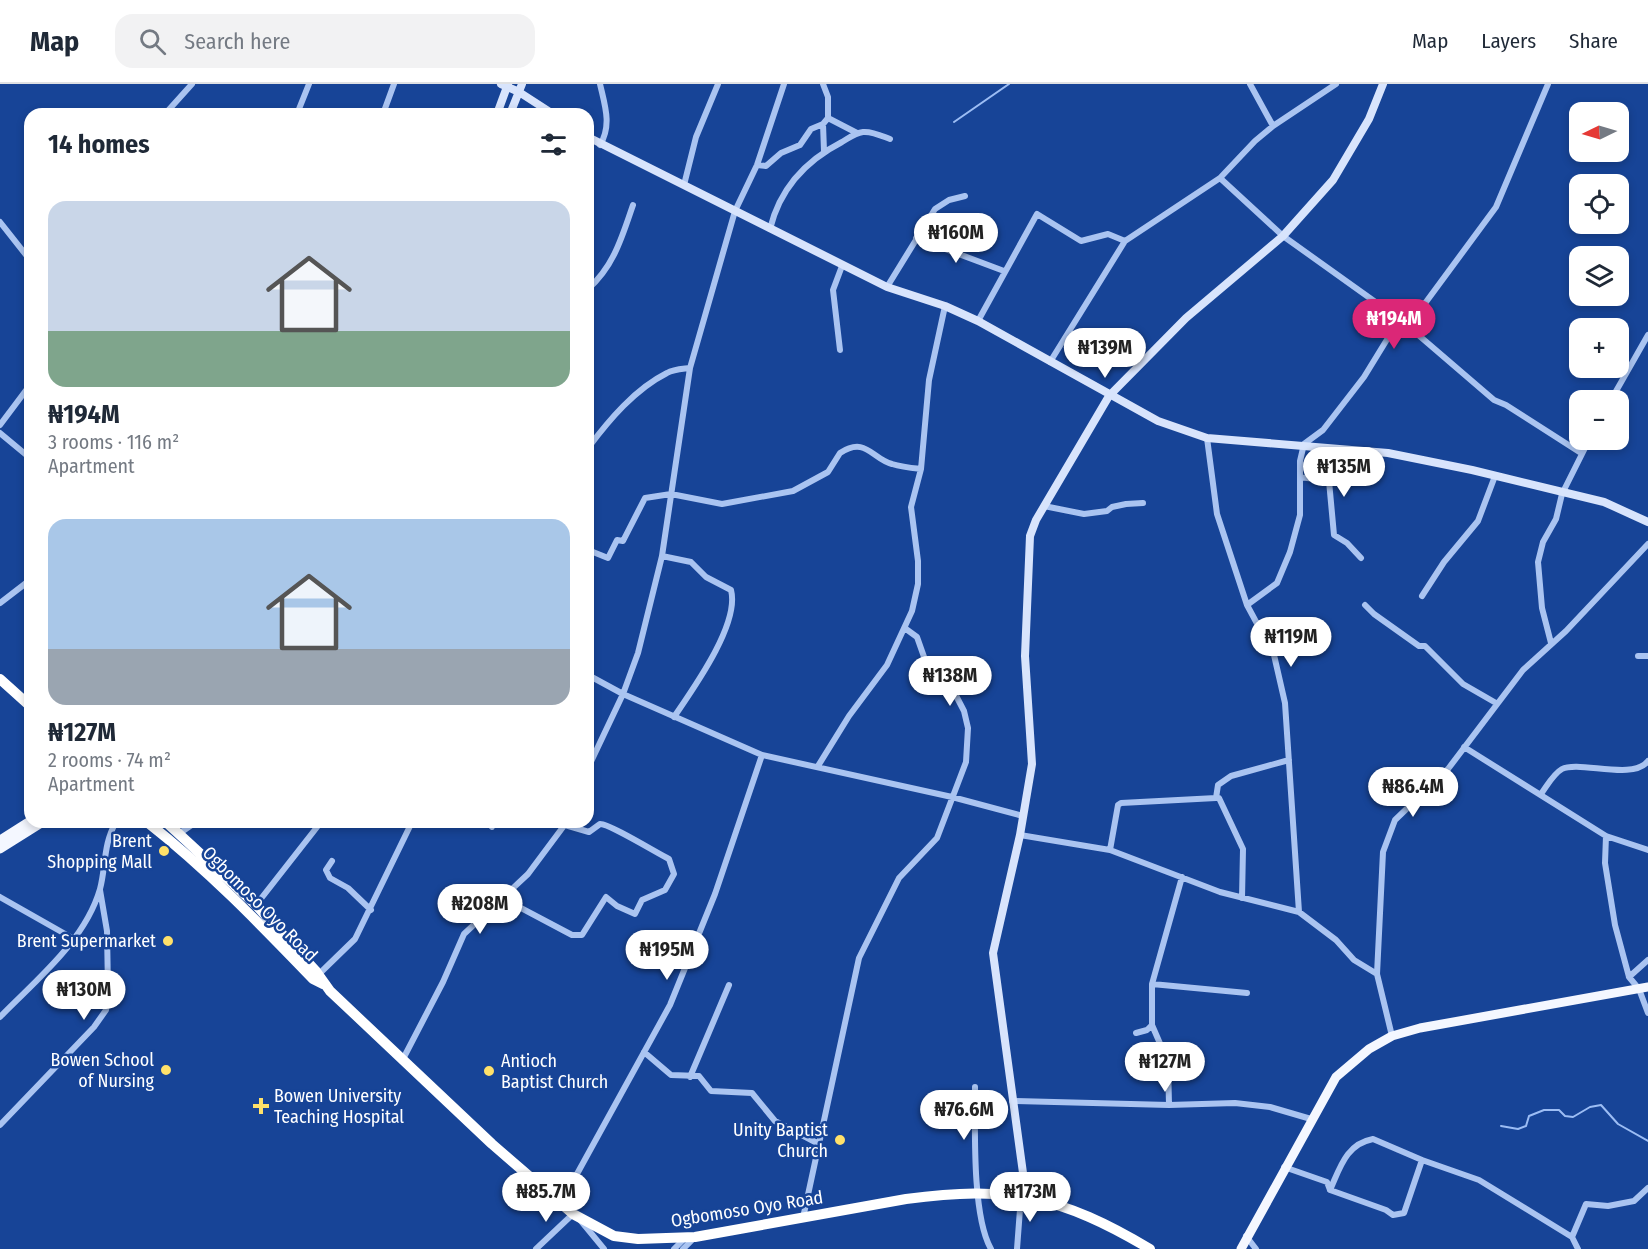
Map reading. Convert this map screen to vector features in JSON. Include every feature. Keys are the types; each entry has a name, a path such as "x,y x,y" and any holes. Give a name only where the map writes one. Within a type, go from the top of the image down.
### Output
{"highway":[{"path":"0,679 24,701"},
{"name":"Ogbomoso Oyo Road","path":"155,828 248,911 492,1144 576,1216 614,1236 688,1241 906,1199 979,1192 1023,1195 1091,1216 1150,1249"},
{"name":"Ogbomoso Oyo Road","path":"174,828 256,905 318,979"}],"main road":[{"path":"0,840 24,825"},
{"path":"0,849 33,828"},
{"path":"1236,1249 1254,1228 1284,1167 1335,1077 1352,1060 1392,1036 1490,1014 1643,988"},
{"path":"1241,1249 1246,1237"}],"street":[{"path":"170,108 192,84"},
{"path":"299,108 309,84"},
{"path":"384,108 394,84"},
{"path":"600,84 608,120 606,135 600,145"},
{"path":"684,185 693,146 718,84"},
{"path":"594,755 623,694 638,653 662,556 690,368 735,212 757,165 784,84"},
{"path":"757,165 766,166 781,153 800,145 811,129 823,124 828,118 828,97 824,84"},
{"path":"1250,84 1274,126"},
{"path":"1050,362 1125,241 1220,178 1255,141 1336,84"},
{"path":"1017,1249 1023,1195 993,952 1020,835 1032,746 1025,656 1030,536 1044,506 1109,396 1186,318 1283,236 1327,187 1352,152 1383,84"},
{"path":"499,108 506,85 520,88 545,108"},
{"path":"1247,605 1277,583 1290,552 1300,514 1301,452 1304,444 1323,430 1402,321 1426,302 1496,207 1522,151 1546,85"},
{"path":"512,108 520,88"},
{"path":"828,118 857,133"},
{"path":"823,124 824,151"},
{"path":"770,229 776,206 785,190 824,151 857,133 867,132 890,139"},
{"path":"594,141 842,266 887,287 945,306 978,321 1109,396 1158,421 1206,438 1304,444 1388,453 1604,502 1648,522"},
{"path":"1220,178 1283,236 1402,321 1494,400 1506,405 1581,453"},
{"path":"887,287 915,238 935,209 949,200 964,196"},
{"path":"594,283 604,274 618,249 633,205"},
{"path":"978,321 1036,214 1081,241 1108,234 1125,241"},
{"path":"0,222 3,233 24,254"},
{"path":"915,238 984,261 1004,271"},
{"path":"840,350 833,290 842,266"},
{"path":"818,766 849,716 887,665 906,628 918,584 911,507 921,470 929,380 945,306"},
{"path":"1617,390 1648,335"},
{"path":"594,440 605,426 646,387 669,371 690,368"},
{"path":"0,425 24,393"},
{"path":"0,433 24,453"},
{"path":"1206,438 1217,514 1247,605 1274,655 1280,675 1289,760 1299,912"},
{"path":"594,552 608,558 617,540 623,541 645,498 671,494 722,504 793,491 828,472 840,453 853,448 870,449 890,464 921,470"},
{"path":"1551,643 1542,608 1538,562 1543,542 1556,519 1562,494 1583,450"},
{"path":"1422,596 1444,562 1478,521 1495,476"},
{"path":"1300,477 1329,481 1334,535 1347,543 1361,558"},
{"path":"1044,506 1084,514 1107,511 1112,507 1126,504 1143,503"},
{"path":"1392,1036 1377,974 1383,852 1395,820 1448,769 1522,670 1566,631 1648,544"},
{"path":"662,556 691,562 706,577 731,590 734,597 732,610 707,670 674,717"},
{"path":"0,603 24,585"},
{"path":"1365,604 1374,614 1419,646 1425,646 1463,684 1496,703"},
{"path":"803,1218 817,1143 859,958 899,878 937,838 966,762 967,719 957,694 942,678 929,671 917,637 906,628"},
{"path":"1638,656 1648,656"},
{"path":"594,678 623,694 762,755 952,797 1023,816"},
{"path":"1464,747 1606,836 1648,850"},
{"path":"561,1203 670,1005 692,953 762,755"},
{"path":"1216,798 1218,785 1231,776 1289,760"},
{"path":"1540,794 1557,773 1569,767 1635,770 1648,761"},
{"path":"1110,850 1118,805 1121,803 1219,798 1243,849 1242,898"},
{"path":"502,898 572,935 582,935 606,897 617,906 634,914 642,900 664,890 674,874 669,859 604,823 589,832 578,828"},
{"path":"0,1125 94,1027 106,1010 107,931 100,890 105,849 114,828"},
{"path":"180,833 187,828"},
{"path":"256,905 316,828"},
{"path":"318,979 355,939 409,828"},
{"path":"403,1059 443,982 464,934 528,874 563,828"},
{"path":"1020,835 1110,850 1242,898 1299,912 1336,940 1354,960 1377,974"},
{"path":"1606,836 1607,880 1615,925 1629,977 1643,988 1648,1013"},
{"path":"332,861 326,870 330,878 348,888 371,910"},
{"path":"1169,1105 1168,1062 1152,1025 1152,984 1182,877"},
{"path":"0,1017 74,939 100,890"},
{"path":"0,897 74,939"},
{"path":"1629,977 1648,960"},
{"path":"1152,984 1247,993"},
{"path":"690,1077 729,985"},
{"path":"1136,1033 1147,1030 1152,1025"},
{"path":"644,1052 671,1075 699,1076 711,1090 752,1093 775,1121 817,1143"},
{"path":"975,1087 983,1234 991,1249"},
{"path":"1012,1101 1169,1105 1235,1103 1270,1107 1311,1119"},
{"path":"1330,1190 1347,1153 1373,1138 1422,1160 1479,1180 1572,1237 1578,1249"},
{"path":"1284,1167 1327,1182 1330,1190 1386,1210 1393,1215 1404,1214 1422,1160"},
{"path":"1572,1237 1586,1204 1608,1206 1634,1202 1648,1188"},
{"path":"536,1249 576,1216 604,1249"},
{"path":"1246,1237 1256,1249"},
{"path":"674,1249 688,1241"}],"waterway":[{"path":"954,122 1009,84"},
{"path":"1501,1126 1518,1129 1526,1126 1529,1116 1544,1110 1559,1110 1565,1116 1573,1117 1590,1107 1601,1105 1618,1124 1648,1141"}],"place":[{"name":"Brent Shopping Mall","path":"164,851"},
{"name":"Brent Supermarket","path":"168,941"},
{"name":"Bowen School of Nursing","path":"166,1070"},
{"name":"Antioch Baptist Church","path":"489,1071"},
{"name":"Bowen University Teaching Hospital","path":"261,1106"},
{"name":"Unity Baptist Church","path":"840,1140"}]}
